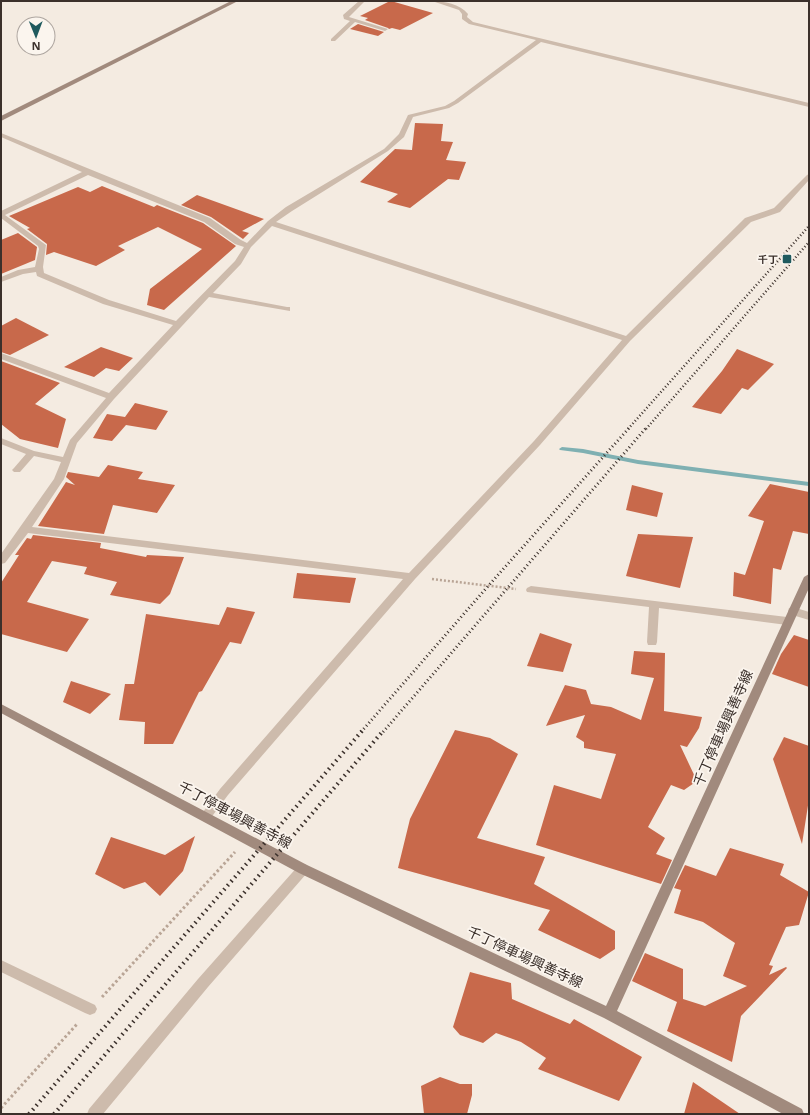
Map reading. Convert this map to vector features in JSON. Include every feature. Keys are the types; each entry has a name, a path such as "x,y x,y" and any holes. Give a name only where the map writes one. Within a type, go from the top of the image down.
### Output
{"main road":[{"path":"1,119 235,1"},
{"name":"千丁停車場興善寺線","path":"1,708 303,869 609,1014 809,577"},
{"path":"609,1014 797,1114"}],"street":[{"path":"362,1 346,15 346,18 386,29"},
{"path":"436,1 461,9 464,14 464,18 471,23 809,105"},
{"path":"333,40 353,21"},
{"path":"1,561 25,529 59,478 73,442 111,397 178,324 238,262 248,246 271,223 289,209 400,140 407,129 410,116 456,102 540,40"},
{"path":"1,135 207,220 238,242 248,246"},
{"path":"88,172 1,214 42,245 43,250 38,269 40,274 106,302 178,324"},
{"path":"206,816 224,792 411,577 537,443 627,339 748,220 777,210 809,176"},
{"path":"271,223 627,339"},
{"path":"1,280 21,272 38,269"},
{"path":"207,294 287,309"},
{"path":"1,356 111,397"},
{"path":"1,441 32,453 66,460"},
{"path":"17,470 32,453"},
{"path":"25,529 411,577"},
{"path":"531,590 654,604 790,616 809,616"},
{"path":"652,642 654,604"},
{"path":"94,1114 203,983 303,869"},
{"path":"1,966 90,1009"}],"path":[{"path":"411,577 531,590"},
{"path":"1,1108 247,838"}],"building":[{"path":"390,1 433,13 400,30 392,28 389,29 365,20 368,18 360,16"},
{"path":"358,24 384,32 378,36 350,29"},
{"path":"415,123 443,124 441,141 453,142 446,160 466,162 459,180 448,179 410,208 387,202 398,194 360,182 395,149 412,150"},
{"path":"102,186 154,207 157,205 203,223 236,246 164,310 147,305 150,289 202,249 158,227 118,246 125,250 96,266 54,252 46,255 47,244 27,229 30,228 9,216 78,187 90,192"},
{"path":"197,195 264,219 242,231 249,233 243,239 211,217 181,205"},
{"path":"18,233 37,247 35,260 1,274 1,240"},
{"path":"16,318 49,335 10,355 1,352 1,326"},
{"path":"101,347 133,358 119,371 106,368 94,377 64,367"},
{"path":"737,349 774,364 748,390 742,388 721,414 692,407 722,371"},
{"path":"1,361 60,383 35,404 66,419 58,448 20,439 1,424"},
{"path":"135,403 168,411 156,430 126,425 112,441 93,438 107,414 125,417"},
{"path":"108,465 143,472 138,479 175,485 157,513 113,505 104,534 38,526 66,482 75,485 66,477 68,472 99,477"},
{"path":"770,484 809,492 809,534 793,531 781,570 773,568 771,604 733,596 734,572 745,575 764,521 748,516"},
{"path":"632,485 663,493 657,517 626,510"},
{"path":"638,534 693,537 680,588 626,576"},
{"path":"33,535 101,543 100,548 146,557 147,555 184,557 170,594 160,604 110,595 117,582 84,574 87,567 52,561 27,602 89,619 67,652 1,634 1,583 19,555 15,555 27,538 31,539"},
{"path":"297,573 356,578 350,603 293,598"},
{"path":"227,607 255,612 241,644 230,642 202,691 199,692 173,744 144,744 145,722 119,720 125,684 134,684 146,614 219,625"},
{"path":"540,633 572,644 563,672 527,666"},
{"path":"794,635 809,640 809,687 772,674 781,654"},
{"path":"634,651 665,653 664,711 702,717 699,728 687,747 680,745 697,781 684,790 671,785 648,827 665,838 656,854 672,860 661,884 536,845 554,785 601,799 616,754 584,748 584,742 576,737 585,715 546,726 565,685 586,690 591,704 611,707 641,720 654,678 631,674"},
{"path":"71,681 111,694 90,714 63,702"},
{"path":"455,730 490,738 518,754 477,838 545,857 534,884 615,931 615,949 600,959 538,930 550,910 398,868 410,819"},
{"path":"784,737 809,746 809,799 802,844 773,759"},
{"path":"195,836 183,871 160,896 145,882 124,889 95,874 111,837 165,855"},
{"path":"730,848 784,864 780,875 809,892 799,925 786,927 769,965 773,966 769,975 786,967 787,968 741,1016 732,1062 667,1031 677,1002 632,981 645,953 683,969 683,999 705,1006 747,986 723,976 735,943 703,922 674,913 681,890 674,888 685,865 716,876"},
{"path":"470,972 511,983 512,999 570,1024 574,1019 642,1057 619,1101 538,1069 546,1058 521,1042 496,1033 483,1043 460,1035 453,1027"},
{"path":"440,1077 460,1084 472,1084 472,1095 467,1114 424,1114 421,1086"},
{"path":"693,1082 740,1114 684,1114"}],"waterway":[{"path":"562,449 583,451 638,462 809,484"}],"railway":[{"path":"628,429 809,226"},
{"path":"646,429 809,242"},
{"path":"361,732 629,428"},
{"path":"383,732 646,428"},
{"path":"29,1114 362,731"},
{"path":"54,1114 383,731"}],"place":[{"name":"千丁","path":"787,259"}]}
